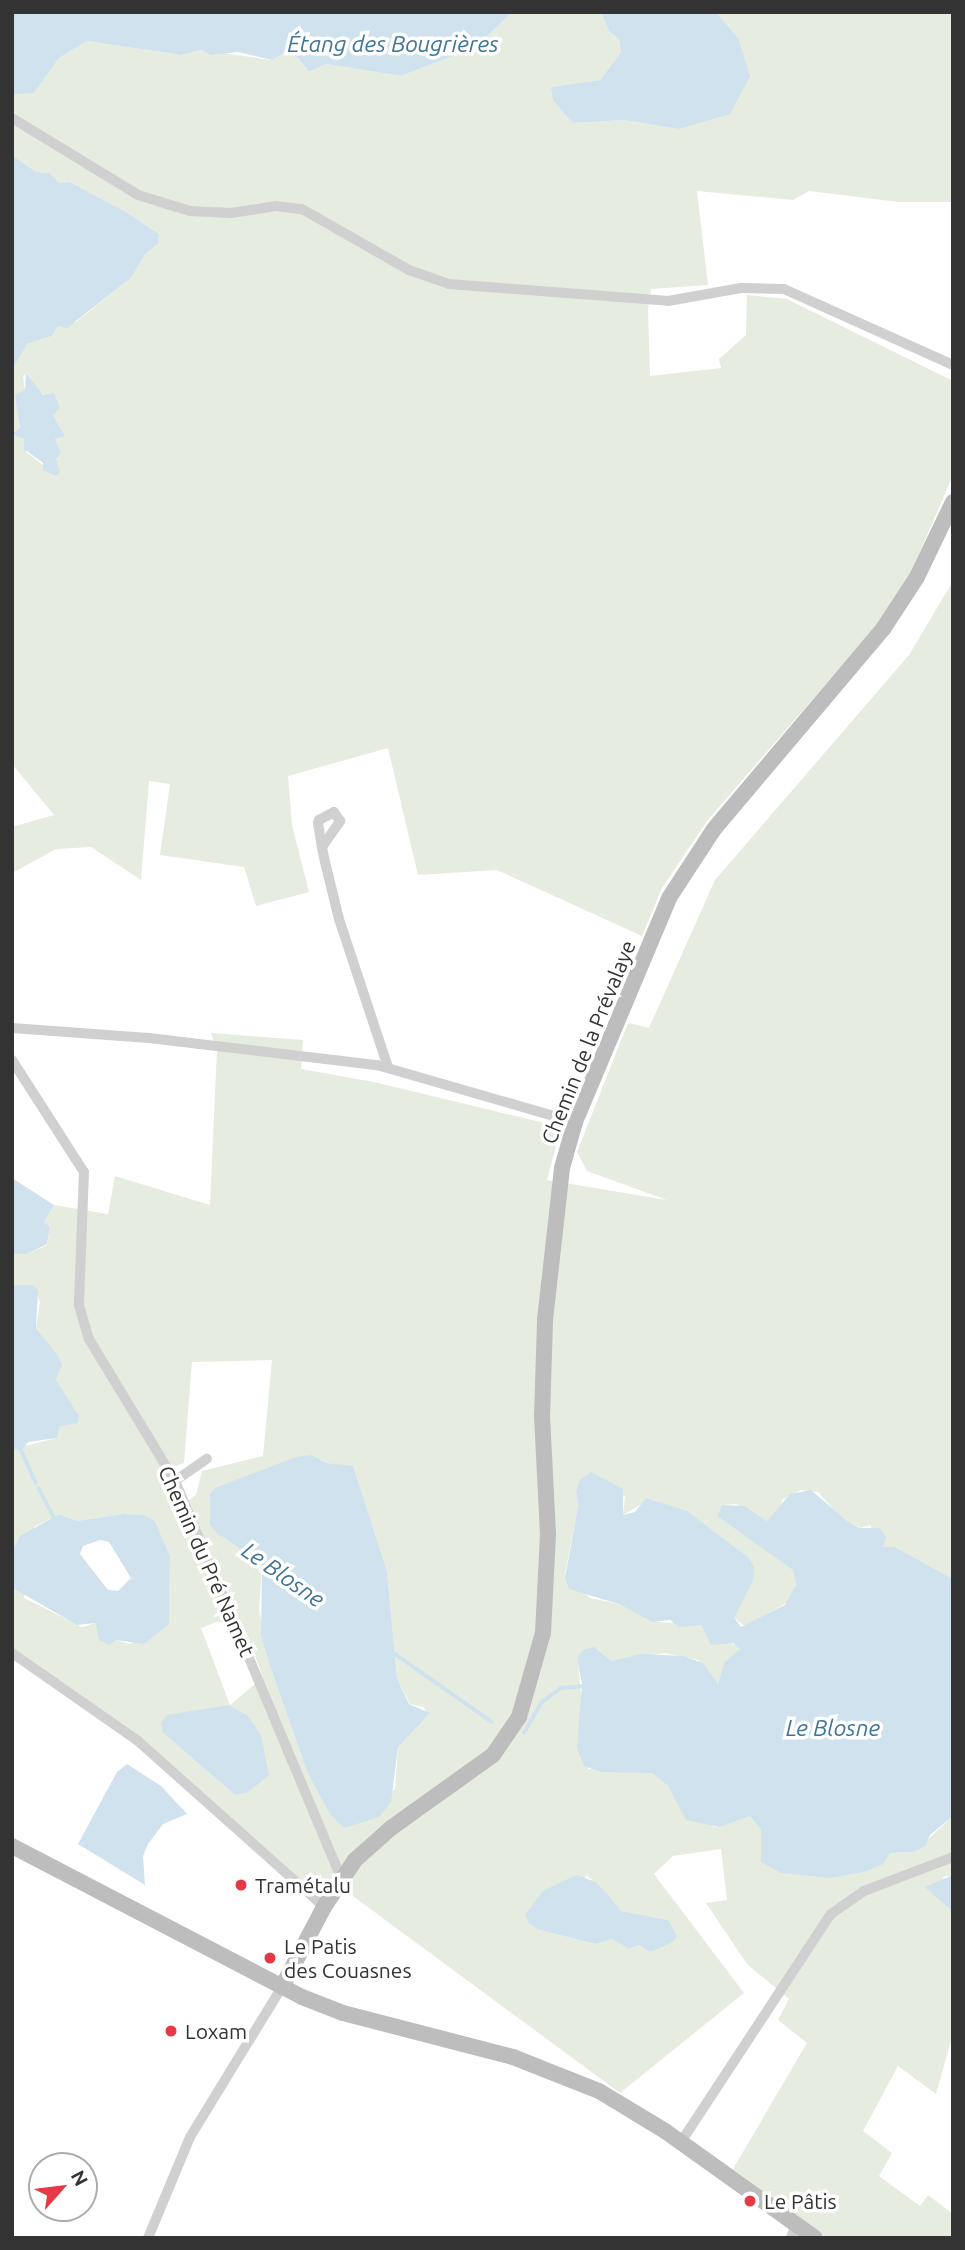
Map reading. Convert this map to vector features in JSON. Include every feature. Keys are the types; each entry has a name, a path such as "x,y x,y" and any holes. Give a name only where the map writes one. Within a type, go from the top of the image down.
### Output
{"street":[{"path":"12,118 138,195 190,211 231,213 276,206 302,209 409,270 449,284 668,302 760,286 784,289 953,365"},
{"name":"Chemin de la Prévalaye","path":"282,1987 324,1907 353,1863 391,1828 493,1755 519,1717 529,1690 542,1633 546,1587 542,1417 546,1307 562,1168 575,1122 669,898 714,829 883,629 917,577 953,502"},
{"path":"322,847 328,901 388,1067"},
{"path":"12,1028 279,1051 388,1067 575,1122"},
{"name":"Chemin du Pré Namet","path":"12,1060 84,1172 79,1296 89,1339 176,1481 341,1878"},
{"path":"176,1481 207,1459"},
{"path":"12,1653 148,1749 324,1907"},
{"path":"12,1846 282,1987 343,2013 553,2070 616,2100 681,2142 794,2231 815,2238"},
{"path":"681,2142 831,1914 864,1891 953,1857"},
{"path":"148,2238 170,2177 191,2137 282,1987"}],"shaded area":[{"path":"512,12 601,12 609,31 619,39 621,52 600,80 552,87 573,123 624,120 678,129 738,38 716,12 953,12 953,202 899,202 809,191 793,200 697,191 708,285 651,289 648,309 650,376 721,368 719,359 746,335 747,295 787,299 953,381 953,475 910,575 875,627 707,821 662,888 642,936 497,870 418,875 388,748 288,776 292,825 309,892 256,906 244,867 160,855 170,784 149,781 141,880 91,847 56,849 12,873 12,827 54,815 12,764 12,434 24,439 26,452 56,475 60,473 55,463 60,449 55,439 60,427 53,415 54,402 39,391 27,372 23,377 25,390 17,400 20,427 12,433 12,363 27,344 52,336 58,326 76,322 131,278 146,253 158,244 159,234 126,212 70,182 59,183 50,173 36,172 12,155 12,95 34,93 59,58 87,41 181,55 202,50 271,60 284,53 298,58 309,72 326,64 401,76 476,47"},
{"path":"953,581 953,1579 895,1547 882,1547 870,1525 860,1528 841,1518 818,1492 801,1490 783,1499 776,1515 767,1521 736,1504 722,1505 717,1516 794,1570 796,1590 788,1602 746,1627 734,1618 748,1557 689,1513 650,1499 623,1515 625,1496 576,1491 578,1506 565,1574 590,1598 619,1604 658,1622 701,1625 706,1635 740,1646 739,1653 724,1663 718,1684 698,1660 665,1653 612,1661 597,1649 578,1663 588,1769 652,1773 668,1786 687,1820 701,1820 715,1827 750,1816 761,1830 763,1857 831,1878 864,1872 890,1853 914,1852 953,1816 953,1875 943,1877 947,1907 953,1912 953,2034 936,2094 898,2066 863,2131 892,2153 879,2176 920,2206 928,2195 953,2214 953,2238 827,2238 733,2169 807,2043 778,2020 789,1999 747,1964 706,1903 727,1900 721,1849 673,1856 654,1874 744,1993 620,2093 342,1888 321,1902 168,1769 12,1655 12,1449 57,1438 60,1426 69,1423 56,1380 58,1357 36,1328 40,1302 32,1285 12,1285 12,1254 27,1254 47,1245 50,1227 44,1222 54,1205 108,1214 115,1176 210,1205 217,1049 211,1033 303,1040 301,1069 374,1082 561,1127 547,1180 667,1200 587,1171 577,1152 628,1023 649,1028 715,880 909,655","holes":["272,1360 263,1456 202,1471 196,1495 178,1508 159,1472 184,1463 192,1362","312,1455 326,1463 353,1467 387,1571 397,1678 410,1704 424,1707 428,1716 414,1725 398,1747 395,1789 345,1828 330,1813 308,1774 271,1669 259,1609 262,1564 255,1552 238,1540 215,1488","59,1514 77,1521 123,1514 145,1515 155,1521 170,1556 169,1624 130,1644 116,1640 96,1623 82,1627 24,1598 34,1527","216,1622 243,1624 263,1677 230,1705 201,1628","229,1705 253,1725 235,1795 162,1732 161,1723","587,1875 622,1911 668,1920 666,1944 650,1952 639,1945 629,1949 612,1939 596,1944 539,1930"]}],"water":[{"name":"Étang des Bougrières","path":"12,12 512,12 476,47 401,76 326,64 309,72 298,58 284,53 272,60 238,52 211,55 202,50 181,55 87,41 59,58 34,93 12,95"},
{"name":"Étang des Bougrières","path":"601,12 716,12 738,38 750,76 730,114 678,129 624,120 573,123 553,100 551,87 600,80 621,52 619,39 609,31"},
{"path":"12,155 36,172 50,173 59,183 70,182 126,212 159,234 158,244 146,253 131,278 67,328 58,326 52,336 27,344 14,366"},
{"path":"26,372 43,395 54,393 60,408 53,415 65,436 55,439 61,452 56,459 60,473 56,476 43,470 43,463 24,449 24,439 12,434 20,427 15,395 25,390"},
{"path":"12,1178 54,1205 44,1222 50,1227 47,1244 27,1254 12,1254"},
{"path":"12,1285 32,1285 38,1290 36,1328 58,1356 62,1365 56,1380 79,1416 78,1423 60,1426 57,1438 28,1442 22,1450 12,1449"},
{"path":"312,1455 326,1463 353,1466 387,1571 397,1678 409,1704 430,1713 398,1747 391,1802 379,1817 344,1828 330,1814 308,1774 271,1669 261,1635 262,1564 255,1552 219,1535 210,1525 210,1494 215,1488 296,1457"},
{"name":"Le Blosne","path":"591,1472 623,1489 623,1515 635,1512 646,1498 687,1511 748,1557 754,1567 753,1580 734,1618 741,1627 785,1605 796,1585 793,1570 717,1516 722,1505 744,1506 767,1521 790,1494 811,1490 859,1528 880,1528 886,1537 883,1547 895,1547 953,1579 953,1816 930,1835 925,1846 914,1852 890,1853 883,1864 864,1872 831,1878 781,1873 761,1862 761,1830 750,1816 719,1827 686,1820 668,1786 652,1773 601,1772 584,1766 577,1748 582,1684 577,1658 583,1650 594,1647 612,1661 641,1654 683,1656 703,1663 718,1684 724,1663 740,1649 733,1643 711,1645 701,1625 679,1627 670,1620 653,1622 619,1604 569,1589 565,1578 578,1506 576,1491 580,1480"},
{"path":"59,1514 77,1521 123,1514 145,1515 155,1521 170,1556 169,1624 144,1644 116,1640 110,1645 99,1640 96,1623 77,1625 13,1588 14,1548 20,1536","holes":["100,1540 109,1542 131,1578 118,1591 108,1590 80,1554 83,1546"]},
{"path":"229,1705 248,1716 261,1735 269,1775 248,1792 235,1795 162,1732 161,1723 167,1715"},
{"path":"127,1764 161,1786 187,1814 163,1824 148,1844 143,1856 145,1885 78,1844 117,1772"},
{"path":"576,1875 596,1882 622,1911 668,1920 677,1936 673,1942 650,1952 639,1945 629,1949 612,1939 596,1944 539,1930 529,1923 525,1915 543,1891"},
{"path":"953,1875 953,1912 925,1887"}],"waterway":[{"name":"Le Blosne","path":"20,1447 36,1483"},
{"name":"Le Blosne","path":"39,1488 55,1519"},
{"name":"Le Blosne","path":"227,1537 261,1560"},
{"name":"Le Blosne","path":"391,1651 492,1722"},
{"name":"Le Blosne","path":"524,1733 542,1702 561,1688 584,1686"}],"place":[{"name":"Tramétalu","path":"241,1885"},
{"name":"Le Patis des Couasnes","path":"270,1958"},
{"name":"Loxam","path":"171,2031"},
{"name":"Le Pâtis","path":"750,2201"}]}
